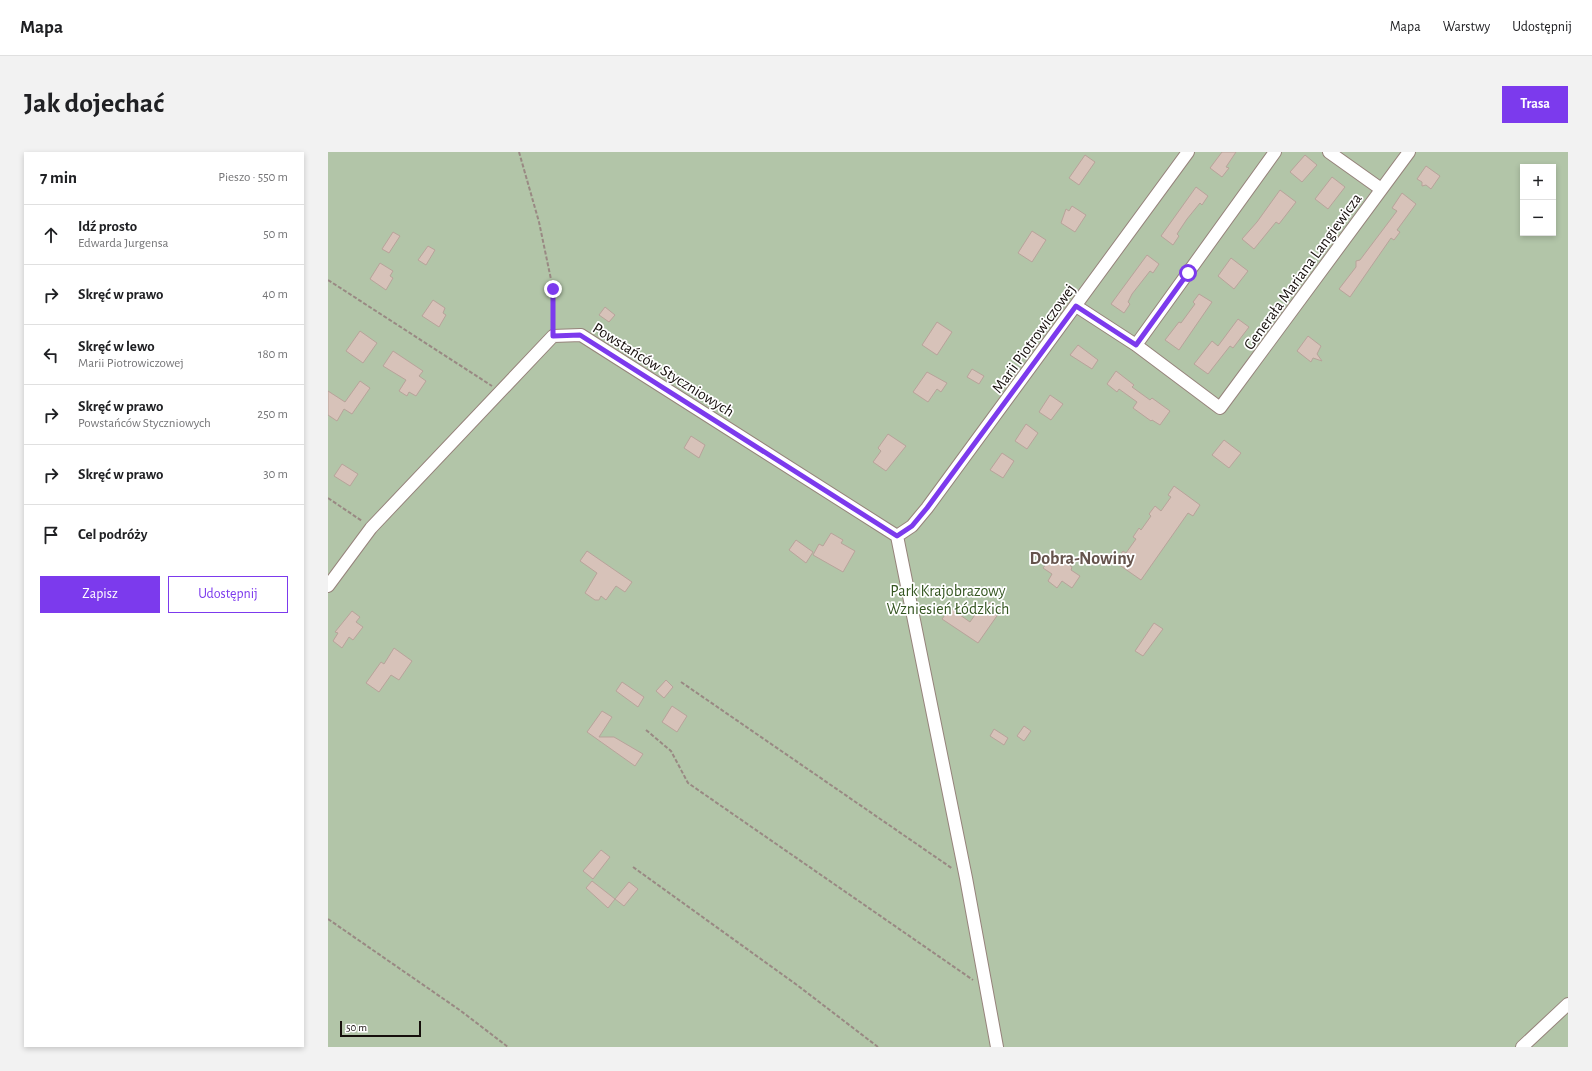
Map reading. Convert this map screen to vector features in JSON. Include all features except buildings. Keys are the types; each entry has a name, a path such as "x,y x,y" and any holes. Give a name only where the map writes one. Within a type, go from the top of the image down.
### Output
{"street":[{"name":"Marii Piotrowiczowej","path":"897,536 912,526 927,508 1188,152"},
{"path":"1076,306 1136,345 1275,152"},
{"path":"1329,152 1382,189"},
{"name":"Generała Mariana Langiewicza","path":"1136,345 1220,408 1409,152"},
{"name":"Powstańców Styczniowych","path":"553,336 580,335 897,536"},
{"path":"328,586 371,528 499,391 553,336"},
{"path":"897,536 988,990 997,1047"},
{"path":"1522,1047 1568,1004"}],"path":[{"path":"519,152 539,222 553,289 553,336"},
{"path":"328,280 499,391"},
{"path":"328,498 371,528"},
{"path":"682,682 966,878"},
{"path":"646,730 671,751 688,783 988,990"},
{"path":"633,867 797,984 878,1047"},
{"path":"328,919 461,1011 508,1047"}],"green space":[{"name":"Park Krajobrazowy Wzniesień Łódzkich","path":"328,152 1568,152 1568,1047 328,1047"}],"district":[{"name":"Dobra-Nowiny","path":"1082,558"}],"route":[{"path":"553,289 553,336 580,335 897,536 912,526 927,508 1076,306 1136,345 1188,273"}]}
